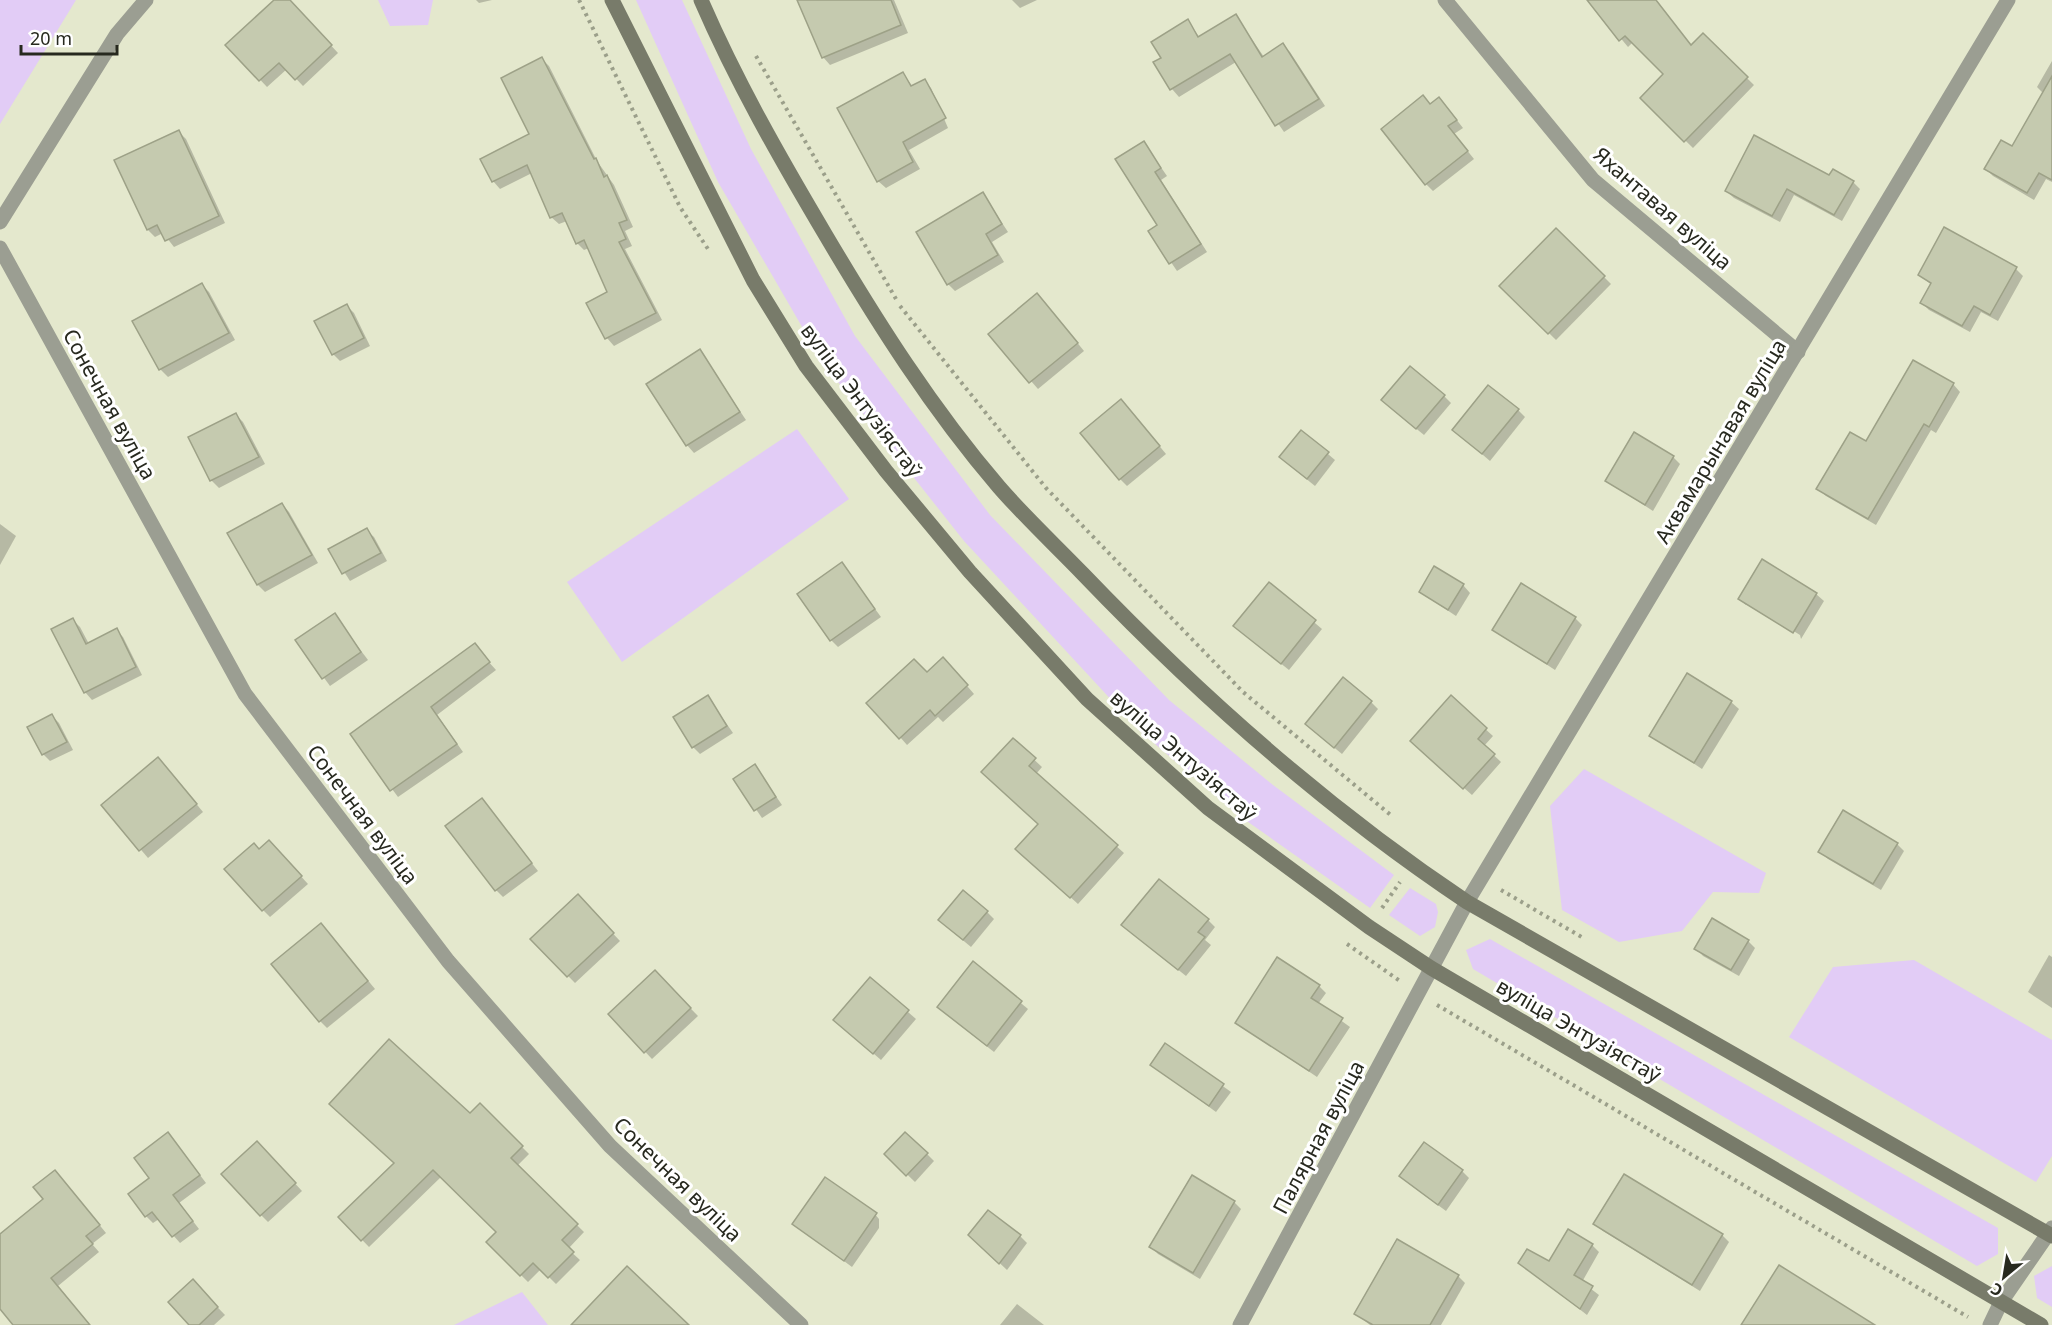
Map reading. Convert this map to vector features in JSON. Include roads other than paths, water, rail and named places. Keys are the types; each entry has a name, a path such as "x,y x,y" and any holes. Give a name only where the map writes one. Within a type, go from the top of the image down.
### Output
{"street":[{"path":"0,222 117,34 146,0"},
{"name":"вуліца Энтузіястаў","path":"612,0 753,280 806,366 886,471 970,572 1087,699 1208,808 1369,927 1431,968 2041,1325"},
{"path":"701,0 717,37 784,165 856,288 918,382 999,487 1113,605 1223,712 1412,865 1467,902 2051,1232 2001,1302 1990,1325"},
{"name":"Яхантавая вуліца","path":"1445,0 1593,180 1798,352"},
{"name":"Аквамарынавая вуліца","path":"1431,968 1467,902 2008,0"},
{"name":"Сонечная вуліца","path":"0,248 245,694 448,961 610,1146 801,1325"},
{"name":"Палярная вуліца","path":"1240,1325 1431,968"}]}
